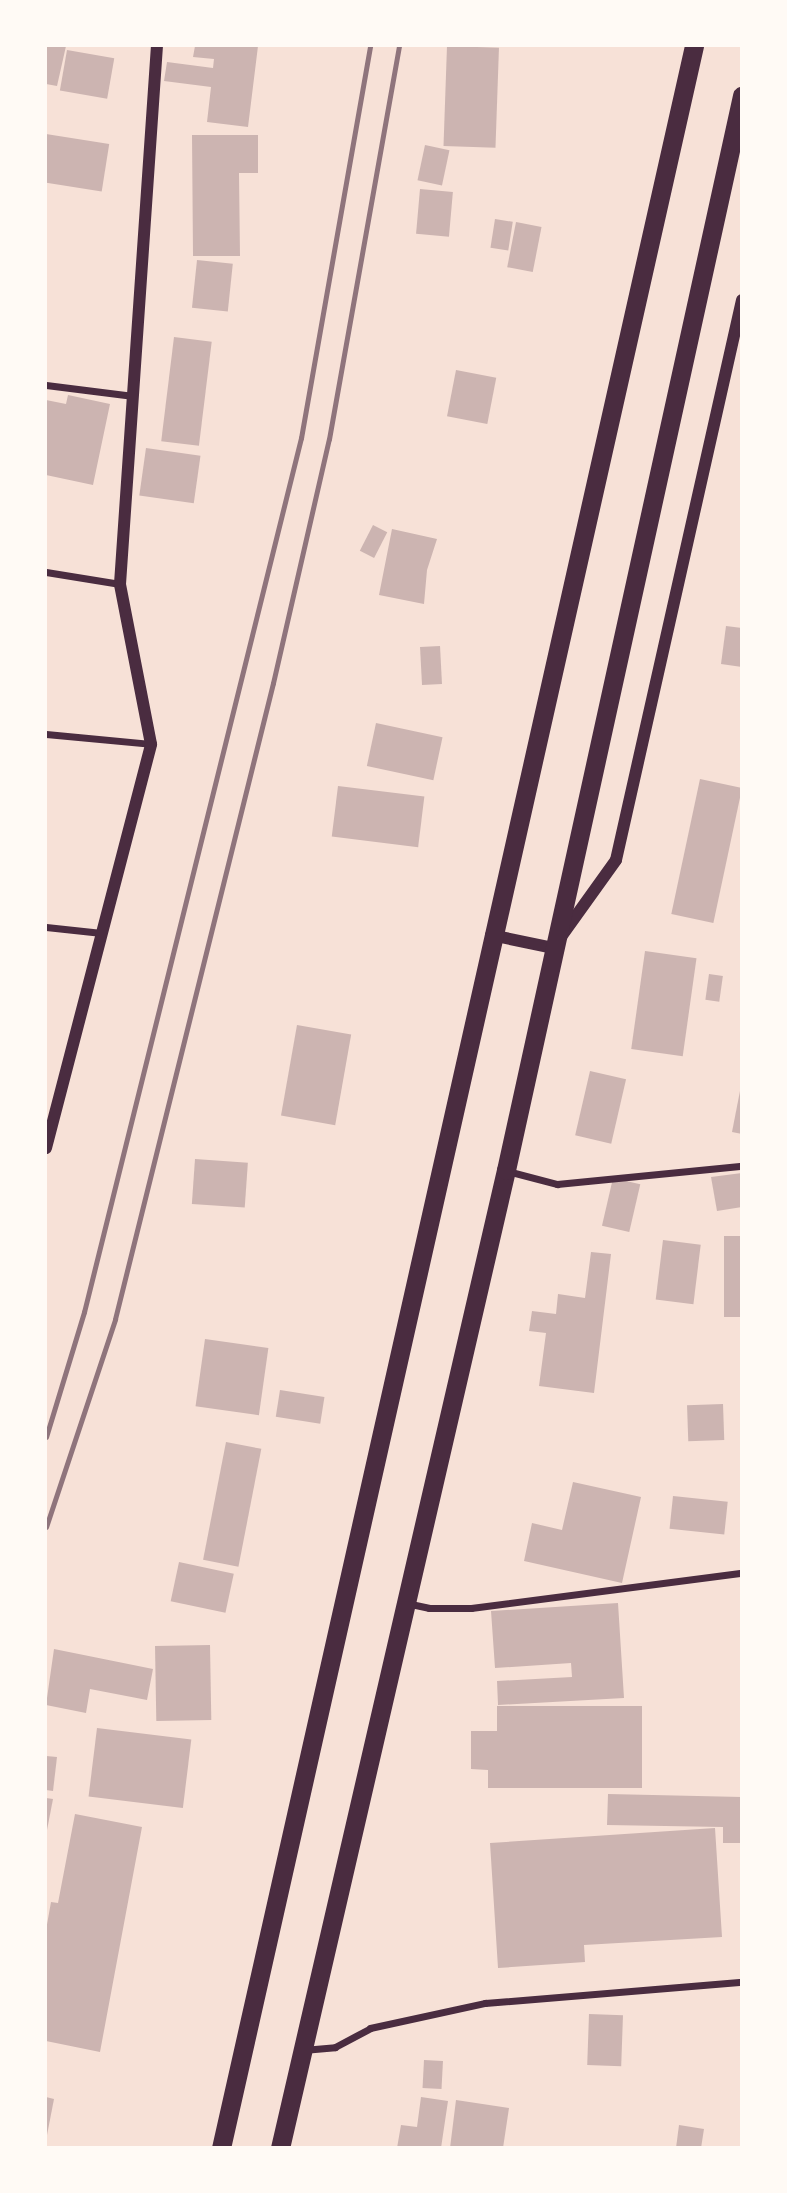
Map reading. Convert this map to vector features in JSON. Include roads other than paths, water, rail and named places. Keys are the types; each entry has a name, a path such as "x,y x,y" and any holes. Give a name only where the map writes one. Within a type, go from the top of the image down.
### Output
{"highway":[{"path":"221,2147 491,935 694,46"},
{"path":"281,2147 506,1170 741,96"}],"street":[{"path":"46,1147 152,744 120,584 157,46"},
{"path":"491,935 553,948 616,860 741,300"},
{"path":"46,385 133,396"},
{"path":"46,572 120,584"},
{"path":"46,734 152,744"},
{"path":"46,927 102,933"},
{"path":"506,1170 557,1184 741,1166"},
{"path":"405,1603 429,1608 471,1608 741,1573"},
{"path":"302,2050 335,2047 370,2028 485,2003 741,1982"}],"railway":[{"path":"46,1437 84,1312 301,438 370,46"},
{"path":"46,1527 115,1319 273,683 329,439 399,46"}]}
